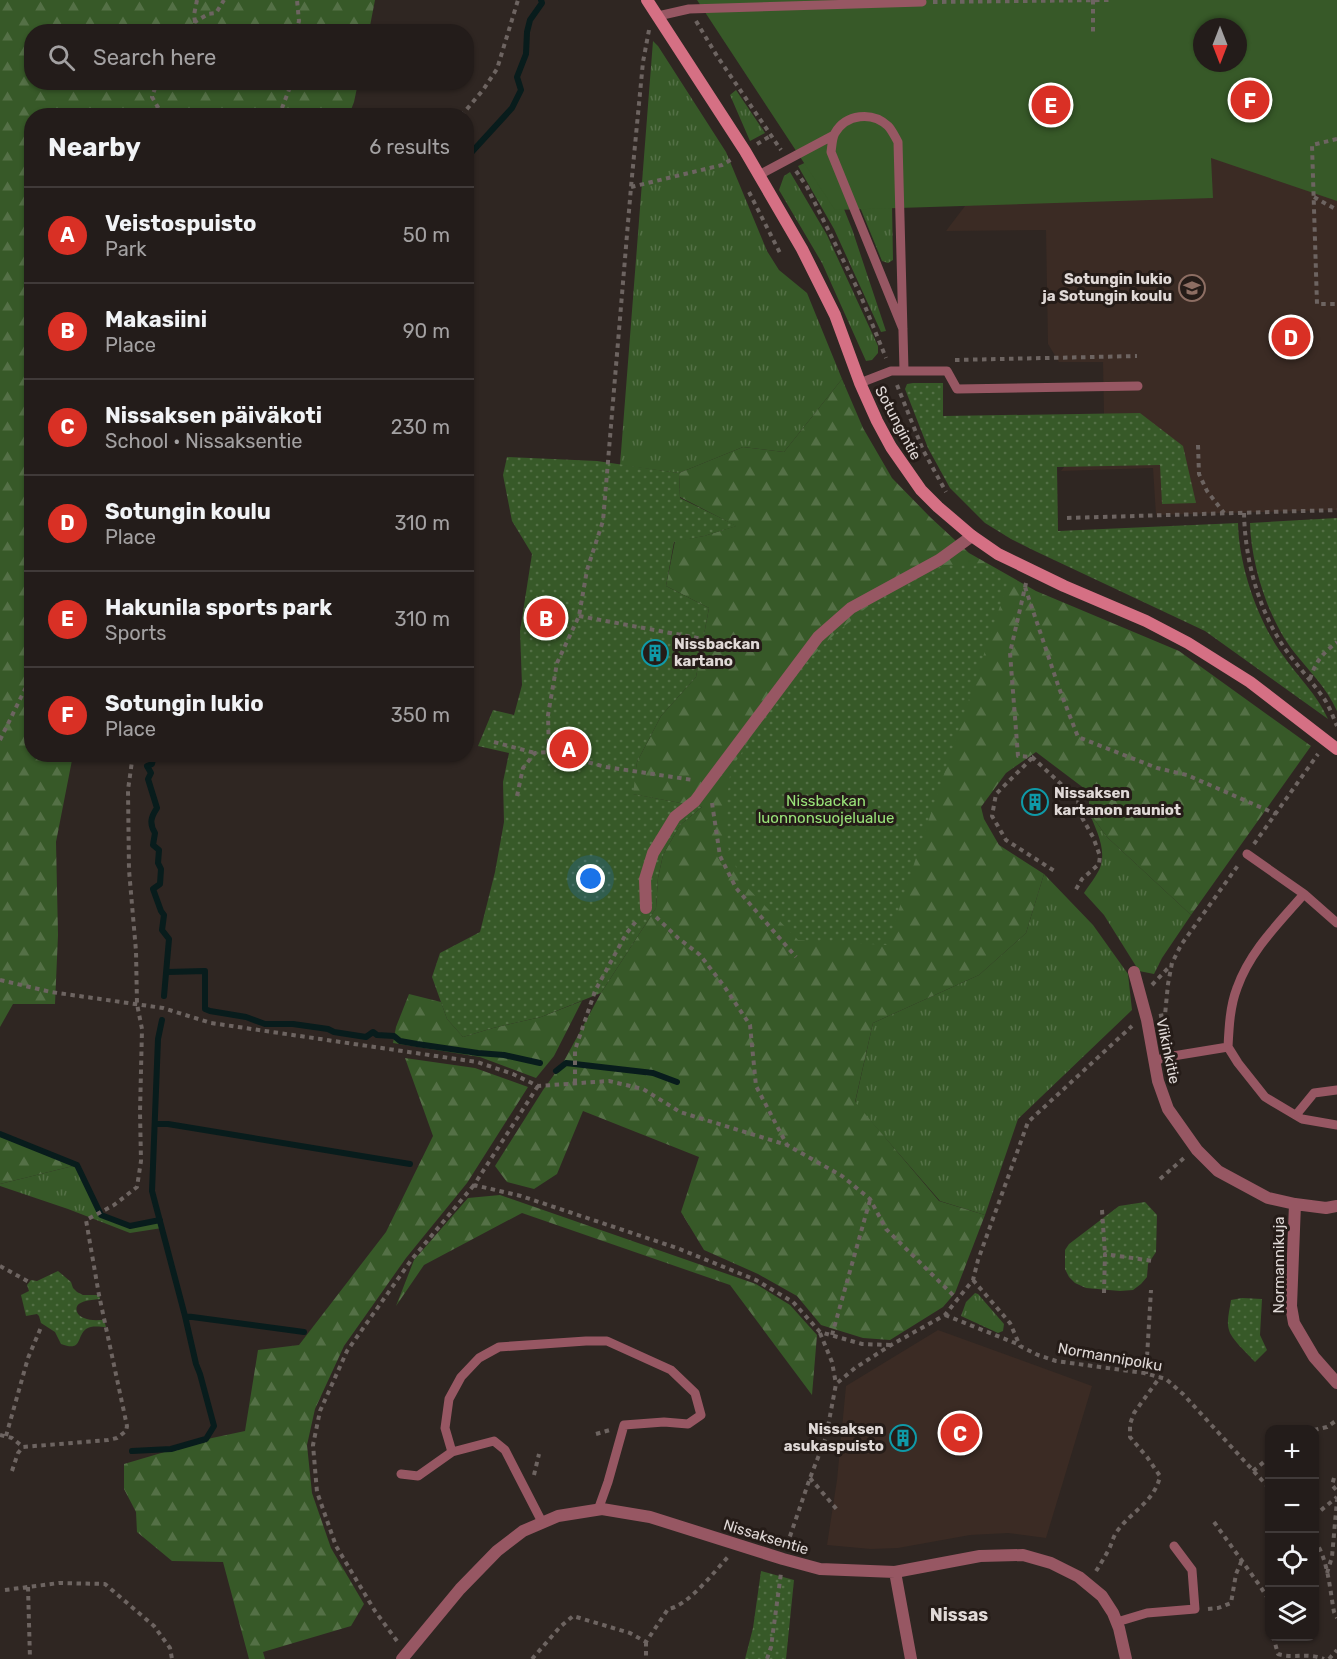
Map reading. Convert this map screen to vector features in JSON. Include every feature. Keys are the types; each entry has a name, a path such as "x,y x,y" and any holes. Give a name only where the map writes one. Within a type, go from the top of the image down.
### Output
{"street":[{"name":"Sotungintie","path":"647,0 745,151 802,249 830,305 860,383 891,447 921,490 972,536 998,554 1188,642 1250,682 1337,749"},
{"path":"646,908 645,879 653,853 675,817 695,801 818,637 851,608 939,560 972,536"},
{"name":"Viikinkitie","path":"1134,972 1158,1081 1168,1109 1197,1150 1218,1171 1268,1198 1326,1208 1337,1206"},
{"name":"Normannikuja","path":"1295,1204 1291,1306 1294,1323 1314,1357 1337,1383"},
{"name":"Nissaksentie","path":"404,1656 460,1589 497,1551 523,1531 558,1516 598,1510 650,1517 820,1569 895,1572 980,1556 1023,1555 1051,1563 1079,1577 1102,1596 1117,1622 1126,1659"},
{"path":"895,1572 911,1659"}],"lane":[{"path":"657,16 689,9 922,2"},
{"path":"759,175 834,135 844,122 860,116 875,117 890,127 898,142 904,365"},
{"path":"834,135 831,152 903,329"},
{"path":"860,383 904,365 946,370 957,389 1138,386"},
{"path":"1246,854 1304,894 1337,923"},
{"path":"1304,894 1251,958 1236,989 1229,1019 1228,1047 1265,1097 1302,1119 1337,1125"},
{"path":"1154,1061 1228,1047"},
{"path":"1296,1115 1314,1093 1337,1090"},
{"path":"452,1452 445,1428 449,1399 461,1377 479,1358 499,1347 607,1341 671,1370 695,1393 701,1415 688,1424 664,1422 624,1425 598,1510"},
{"path":"401,1474 418,1476 452,1452 494,1441 505,1450 542,1522"},
{"path":"1117,1622 1147,1613 1195,1609 1192,1570 1174,1546"}],"path":[{"path":"197,0 195,22 208,14 216,13 224,0"},
{"path":"297,0 299,24"},
{"path":"468,108 497,69 518,0"},
{"path":"1093,0 1093,36"},
{"path":"922,2 1110,0"},
{"path":"689,9 717,56 807,187 860,294 923,450 953,499"},
{"path":"549,752 548,715 557,663 579,616 587,570 603,521 643,62 648,31 657,16"},
{"path":"154,90 152,97 158,108"},
{"path":"282,108 289,90"},
{"path":"631,187 722,165 772,135"},
{"path":"1337,139 1312,145 1317,304 1337,304"},
{"path":"748,191 781,255"},
{"path":"1314,196 1337,210"},
{"path":"885,355 904,365"},
{"path":"950,360 1137,356"},
{"path":"1198,445 1199,474 1207,491 1225,513"},
{"path":"1067,518 1337,510"},
{"path":"1244,513 1244,539 1249,562 1275,633 1327,703 1337,726"},
{"path":"1029,570 1010,653 1018,756 1032,757 1078,801 1080,814 1093,837 1100,856 1099,864 1082,879 1075,891"},
{"path":"1025,586 1059,688 1078,736 1157,768 1187,775 1276,814"},
{"path":"579,616 703,639"},
{"path":"1310,680 1315,664 1324,652 1337,642"},
{"path":"0,740 24,691"},
{"path":"494,742 535,753 549,752 606,767 709,782 720,856 736,888 796,957"},
{"path":"517,796 523,768 535,753"},
{"path":"1032,757 996,794 992,816 1006,840 1056,872"},
{"path":"42,1325 28,1358 3,1436 12,1438 23,1447 117,1438 126,1431 127,1426 86,1220 114,1205 137,1188 141,1161 142,1029 137,1004 136,951 129,870 128,790 132,762"},
{"path":"575,1083 575,1050 596,991 626,934 646,908 700,955 750,1025 756,1086 788,1145"},
{"path":"1141,997 1172,963"},
{"path":"0,980 51,992 163,1008 211,1023 477,1062 513,1074 538,1086 609,1081 643,1089 680,1112 788,1145 842,1176 870,1199 886,1229 957,1299"},
{"path":"404,1656 336,1546 317,1492 313,1445 321,1411 347,1351 412,1259 474,1185 538,1086"},
{"path":"1160,1179 1183,1159"},
{"path":"474,1185 532,1200 677,1248 756,1280 793,1302 819,1332 832,1362 836,1384 826,1437 783,1559 771,1647 767,1659"},
{"path":"832,1335 870,1199"},
{"path":"1102,1210 1105,1254 1104,1293"},
{"path":"1105,1254 1153,1261"},
{"path":"0,1266 29,1282"},
{"path":"836,1384 855,1368 891,1345 945,1315 973,1280 1010,1323 1020,1346"},
{"path":"1146,1374 1151,1290"},
{"name":"Normannipolku","path":"945,1315 1056,1361 1166,1379 1183,1394 1265,1484"},
{"path":"819,1332 862,1344 891,1345"},
{"path":"1096,1571 1109,1550 1115,1533 1127,1517 1148,1500 1158,1487 1160,1476 1130,1437 1130,1424 1134,1413 1160,1377"},
{"path":"1319,1429 1327,1427 1337,1420"},
{"path":"12,1471 18,1453 23,1447"},
{"path":"1253,1471 1265,1460"},
{"path":"810,1478 839,1512"},
{"path":"1334,1478 1332,1485 1337,1491"},
{"path":"1319,1512 1337,1498"},
{"path":"1327,1573 1332,1557 1337,1498"},
{"path":"1214,1522 1265,1594"},
{"path":"1319,1546 1337,1618"},
{"path":"646,1659 646,1642 668,1609 675,1608 699,1590 728,1556"},
{"path":"1195,1609 1218,1608 1231,1603 1236,1574 1242,1560"},
{"path":"5,1590 59,1583 105,1584 154,1626 170,1648 172,1659"},
{"path":"28,1587 30,1659"},
{"path":"532,1659 560,1627 573,1616 630,1633 646,1642"},
{"path":"1274,1641 1278,1654 1285,1658 1315,1655 1324,1659"},
{"path":"1329,1659 1337,1650"}],"shaded area":[{"name":"Sotungin lukio ja Sotungin koulu","path":"1337,22 1337,510 1156,515 1153,468 1061,471 1104,414 1103,362 1059,362 1048,344 1046,230 946,231 965,206 961,46 1193,62 1193,72 1247,72 1247,59"},
{"path":"938,1330 1092,1386 1046,1538 1008,1533 970,1535 898,1548 871,1549 827,1545 837,1480 846,1386"}],"green space":[{"path":"0,0 375,0 370,24 24,24 24,90 357,90 352,108 24,108 24,762 72,762 56,842 58,935 55,1004 13,1004 0,1027"},
{"path":"697,0 1337,0 1337,201 1211,158 1213,198 835,210"},
{"path":"653,41 726,152 767,251 779,270 807,293 842,379 784,452 743,447 679,473 620,465"},
{"path":"736,90 765,133 750,141 730,95"},
{"path":"891,150 893,260 888,263 882,261 844,168"},
{"path":"813,159 825,162 852,229 886,331 881,332 834,229 798,166"},
{"path":"790,172 827,235 878,346 878,353 872,360 866,361 822,263 779,190 784,176"},
{"path":"842,379 863,428 892,478 969,553 1036,591 1179,651 1311,746 1191,915 1107,837 1089,812 1089,792 1036,752 1006,773 981,807 984,819 999,845 1044,874 1026,933 979,975 873,1023 855,1102 939,1201 985,1215 955,1293 943,1307 890,1340 863,1338 821,1325 797,1296 758,1274 704,1250 681,1212 699,1157 583,1111 557,1174 534,1189 507,1182 495,1166 564,1061 601,993 656,908 658,878 663,855 680,825 702,807 632,794 637,762 661,716 696,677 709,608 666,586 675,541 704,536 736,526 680,497 679,473 743,447 784,452"},
{"path":"943,383 943,416 1140,413 1183,446 1196,503 1162,504 1160,465 1057,467 1058,531 1238,523 1242,557 1257,609 1282,654 1313,693 1328,719 1205,631 1035,551 985,523 950,488 928,448 905,389 907,384"},
{"path":"507,457 597,461 679,473 680,498 737,526 674,542 666,586 709,608 696,677 661,716 637,762 633,794 702,807 680,825 663,855 658,878 656,908 601,993 541,1017 463,1037 447,1019 432,977 440,953 480,932 495,872 504,822 503,782 509,753 478,746 493,710 514,715 522,685 520,631 532,554 512,521 503,475"},
{"path":"1337,518 1337,711 1323,687 1294,652 1276,624 1258,573 1250,523"},
{"name":"Nissbackan luonnonsuojelualue","path":"984,563 1009,579 887,945 798,940 742,882 727,845 725,813 731,768 753,731 782,691 810,658 866,608 881,597 944,565"},
{"path":"1089,812 1107,837 1191,915 1154,974 1139,971 1104,915 1084,893 1102,861 1100,840"},
{"path":"1044,874 1093,925 1128,974 1132,1010 1018,1119 985,1215 940,1201 855,1103 873,1023 979,975 1026,933"},
{"path":"409,994 441,1002 447,1019 463,1037 541,1017 582,1001 554,1056 536,1078 480,1057 393,1043 396,1027"},
{"path":"405,1058 475,1068 528,1087 467,1183 406,1258 344,1346 315,1409 307,1445 312,1493 331,1548 364,1604 351,1626 263,1652 265,1659 249,1659 223,1562 172,1561 137,1532 136,1512 124,1489 124,1464 212,1438 245,1431 258,1350 299,1345 386,1232 433,1136"},
{"path":"0,1134 77,1165 0,1184"},
{"path":"77,1165 101,1215 130,1226 160,1220 162,1228 130,1233 0,1186 0,1184"},
{"path":"500,1195 756,1284 790,1305 817,1335 812,1395 730,1285 522,1213 424,1265 396,1306 414,1260 468,1198"},
{"path":"1145,1202 1157,1215 1156,1252 1148,1264 1147,1277 1141,1284 1133,1290 1120,1291 1086,1288 1075,1283 1065,1269 1065,1250 1069,1244 1119,1206"},
{"path":"58,1271 71,1282 77,1292 83,1295 99,1295 100,1299 89,1300 78,1305 77,1312 86,1319 104,1320 106,1327 86,1329 73,1346 61,1344 55,1332 41,1323 37,1314 26,1316 21,1295 29,1291 27,1285 31,1280 37,1281"},
{"path":"975,1293 1004,1324 1003,1331 998,1333 961,1316 966,1302"},
{"path":"1262,1299 1260,1335 1267,1350 1255,1362 1230,1334 1228,1326 1231,1300"},
{"path":"761,1571 794,1580 786,1659 745,1659 753,1628"}],"waterway":[{"path":"474,150 512,108 521,90 517,77 526,54 530,20 542,3 541,0"},
{"path":"152,762 147,766 151,773 148,779 157,808 152,820 155,833 153,845 159,850 158,863 161,869 160,884 153,889 164,915 162,930 169,939 164,996"},
{"path":"167,972 205,971 205,1009 210,1011 246,1017 265,1024 293,1024 366,1037 373,1032 377,1035 394,1036 400,1041 504,1055 540,1063"},
{"path":"132,1451 171,1449 206,1439 214,1426 152,1191 158,1039 162,1020"},
{"path":"556,1071 566,1063 653,1073 677,1082"},
{"path":"155,1124 168,1124 410,1164"},
{"path":"0,1134 77,1165 101,1215 130,1226 160,1220"},
{"path":"185,1316 304,1332"}],"place":[{"name":"Sotungin lukio","path":"1250,100"},
{"name":"Hakunila sports park","path":"1051,105"},
{"name":"Sotungin lukio ja Sotungin koulu","path":"1192,288"},
{"name":"Sotungin koulu","path":"1291,337"},
{"name":"Makasiini","path":"546,618"},
{"name":"Nissbackan kartano","path":"655,653"},
{"name":"Veistospuisto","path":"569,749"},
{"name":"Nissaksen kartanon rauniot","path":"1035,802"},
{"name":"Nissaksen päiväkoti","path":"960,1433"},
{"name":"Nissaksen asukaspuisto","path":"903,1438"}],"district":[{"name":"Nissas","path":"959,1615"}]}
